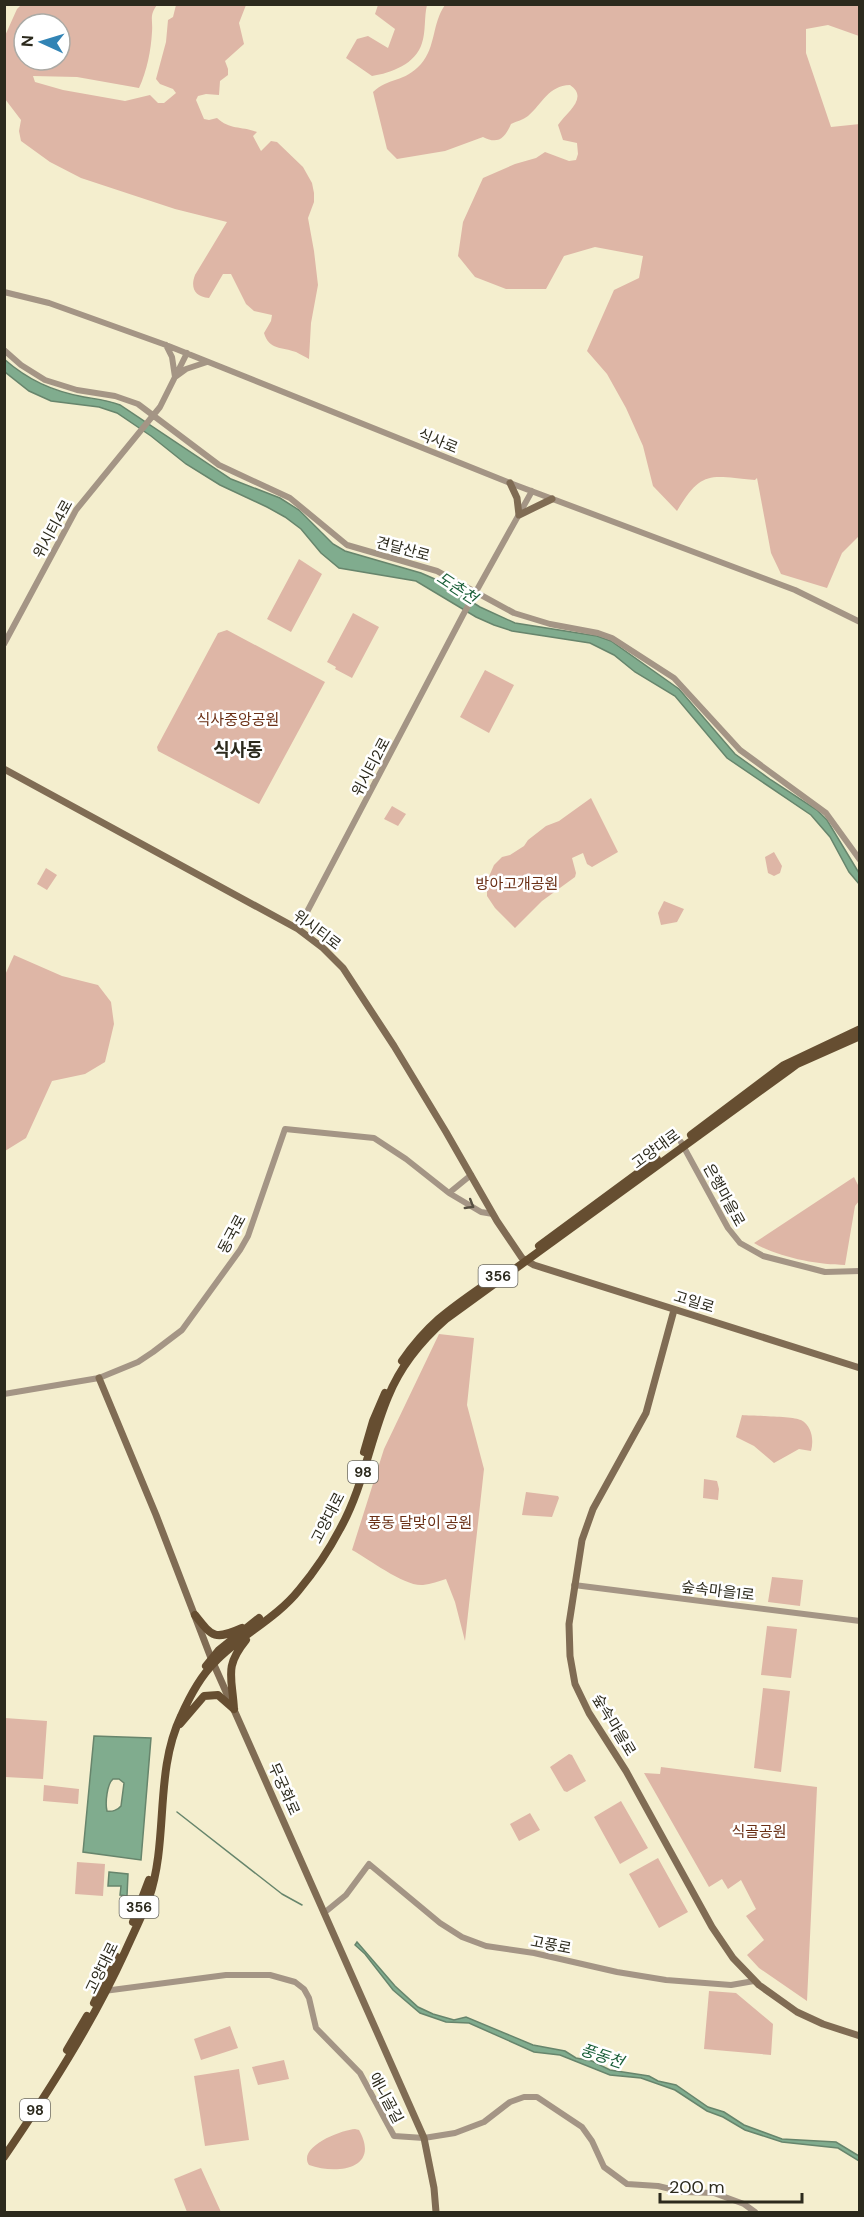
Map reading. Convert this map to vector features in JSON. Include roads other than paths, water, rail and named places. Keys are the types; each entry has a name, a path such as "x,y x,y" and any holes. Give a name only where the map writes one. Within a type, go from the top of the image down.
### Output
{"main road":[{"path":"510,483 517,498 519,515 552,499"},
{"name":"위시티로","path":"4,768 298,929 323,948 343,968 383,1028 493,1214 524,1260"},
{"name":"고양대로","path":"682,1144 784,1065 860,1029"},
{"name":"고양대로","path":"4,2150 103,1991 132,1923 152,1868 161,1778 172,1728 189,1692 212,1660 299,1590 341,1528 358,1486 388,1397 407,1363 434,1329 446,1319 682,1144 797,1064 860,1036"},
{"name":"고일로","path":"524,1260 860,1368"},
{"name":"숲속마을로","path":"674,1310 646,1413 593,1509 582,1539 569,1624 570,1656 575,1684 589,1713 632,1781 716,1934 733,1958 754,1981 810,2019 860,2036"},
{"name":"무궁화로","path":"99,1378 156,1515 212,1660 424,2138 434,2188 436,2212"},
{"path":"195,1615 209,1633 216,1636 253,1626"},
{"path":"234,1709 231,1664 253,1626"},
{"name":"고양대로","path":"4,2157 82,2035 148,1898 157,1868 166,1770 176,1729 191,1696 212,1660"},
{"path":"176,1729 204,1696 218,1695 234,1709"}],"street":[{"name":"식사로","path":"4,292 49,303 187,353 510,483 795,590 860,621"},
{"path":"166,345 172,357 175,376"},
{"name":"견달산로","path":"4,351 39,377 78,390 125,399 138,405 150,418 219,465 290,498 347,545 437,570 514,613 612,638 674,678 740,750 826,813 860,860"},
{"path":"150,418 160,407 187,353"},
{"path":"175,376 186,369 207,362"},
{"name":"위시티4로","path":"4,644 76,510 150,418"},
{"path":"476,592 532,491"},
{"name":"위시티2로","path":"298,929 476,592"},
{"name":"동국로","path":"4,1394 99,1378 138,1362 169,1342 182,1330 248,1236 285,1129 374,1138 406,1159 449,1193 481,1212 493,1214"},
{"name":"은행마을로","path":"682,1144 728,1228 740,1243 763,1256 825,1272 860,1271"},
{"path":"449,1193 471,1175"},
{"name":"숲속마을1로","path":"574,1585 860,1621"},
{"name":"고풍로","path":"324,1913 346,1895 369,1864 440,1923 486,1946 534,1953 617,1972 666,1980 731,1985 754,1981"},
{"name":"애니골길","path":"103,1991 246,1974 279,1976 295,1982 304,1989 309,1998 316,2028 360,2073 392,2135 398,2138 424,2138 455,2133 477,2125 510,2102 534,2096 582,2127 592,2141 604,2167 627,2184 683,2192 714,2193 744,2204 755,2212"}],"waterway":[{"name":"풍동천","path":"177,1812 282,1894 302,1905"}],"district":[{"name":"식사동","path":"238,750"}],"water label":[{"name":"도촌천","path":"457,588"}],"park label":[{"name":"식사중앙공원","path":"238,720"},
{"name":"방아고개공원","path":"517,884"},
{"name":"풍동 달맞이 공원","path":"420,1523"},
{"name":"식골공원","path":"759,1832"}]}
